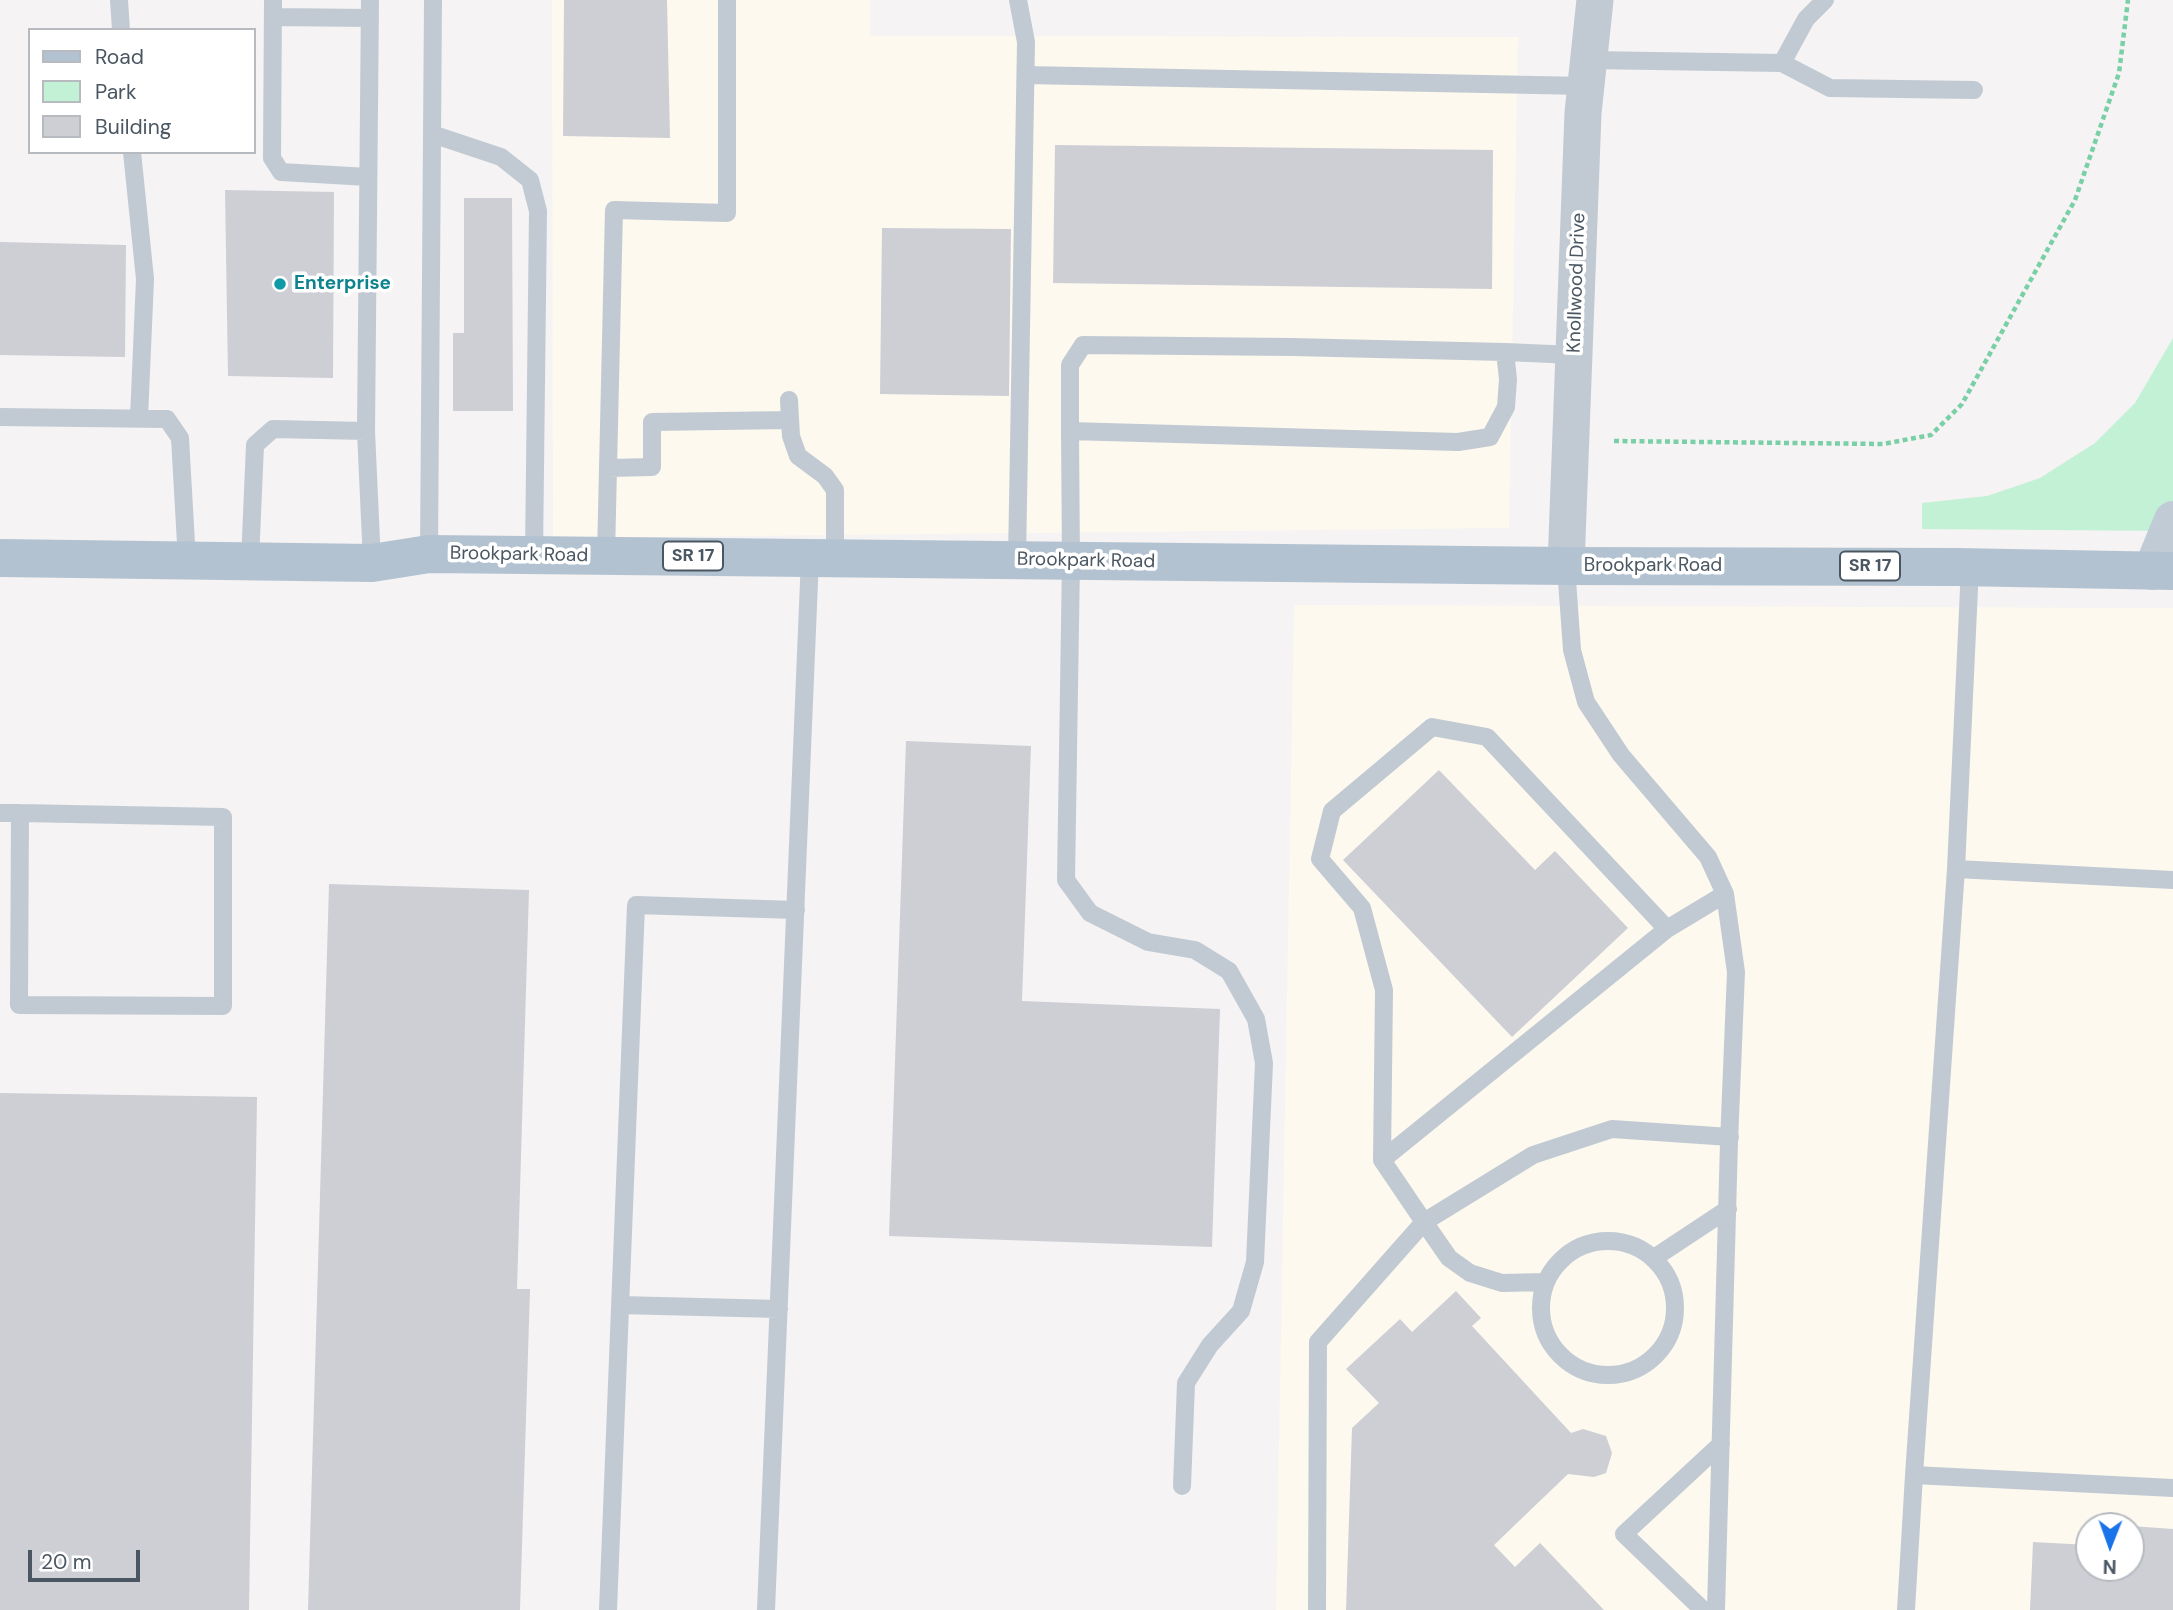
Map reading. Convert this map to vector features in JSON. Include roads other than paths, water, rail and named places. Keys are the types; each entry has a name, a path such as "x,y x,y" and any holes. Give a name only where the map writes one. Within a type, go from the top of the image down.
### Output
{"main road":[{"name":"Brookpark Road","path":"0,558 372,563 429,554 606,555 2162,571"}],"street":[{"name":"Knollwood Drive","path":"1566,566 1583,113 1595,0"},
{"path":"2162,571 2173,520"}],"lane":[{"path":"119,0 121,28"},
{"path":"370,0 366,431 372,563"},
{"path":"429,554 433,0"},
{"path":"606,555 614,210 727,213 727,0"},
{"path":"1017,560 1026,75 1026,42 1018,0"},
{"path":"1782,63 1806,19 1825,0"},
{"path":"368,177 281,172 272,158 273,8 370,18"},
{"path":"1026,75 1587,73 1782,63 1830,88 1974,90"},
{"path":"432,134 501,157 530,180 538,211 534,555"},
{"path":"132,154 145,279 139,418"},
{"path":"1182,1486 1186,1383 1210,1345 1241,1311 1255,1262 1264,1063 1256,1019 1229,971 1195,950 1148,942 1090,913 1066,880 1071,561 1070,365 1083,345 1292,347 1574,355"},
{"path":"1070,431 1458,442 1490,437 1506,407 1508,379 1505,352"},
{"path":"766,1610 796,910 823,558 835,490 825,476 798,456 791,436 789,400"},
{"path":"0,417 167,419 180,438 187,561"},
{"path":"608,468 652,467 652,422 790,420"},
{"path":"250,561 255,445 273,429 366,431"},
{"path":"1566,566 1572,650 1587,702 1621,755 1707,857 1725,894 1736,972 1716,1610"},
{"path":"1906,1610 1956,869 1970,567"},
{"path":"1546,1282 1502,1283 1470,1273 1449,1258 1382,1160 1384,990 1362,908 1320,859 1332,811 1432,727 1487,737 1667,929"},
{"path":"0,813 20,813 223,817 223,1006 19,1005 20,813"},
{"path":"1956,869 2173,880"},
{"path":"1382,1160 1667,929 1725,894"},
{"path":"608,1610 636,905 796,910"},
{"path":"1317,1610 1318,1342 1424,1222 1533,1155 1612,1129 1730,1137"},
{"path":"1654,1258 1728,1209"},
{"path":"1615,1241 1635,1247 1654,1258 1668,1276 1676,1298 1675,1322 1666,1344 1651,1361 1630,1373 1607,1376 1584,1372 1564,1360 1550,1343 1542,1324 1541,1303 1546,1282 1557,1264 1574,1250 1593,1242 1615,1241"},
{"path":"620,1305 779,1309"},
{"path":"1703,1610 1624,1534 1721,1444"},
{"path":"1914,1475 2173,1488"}],"place":[{"name":"Enterprise","path":"280,284"}]}
